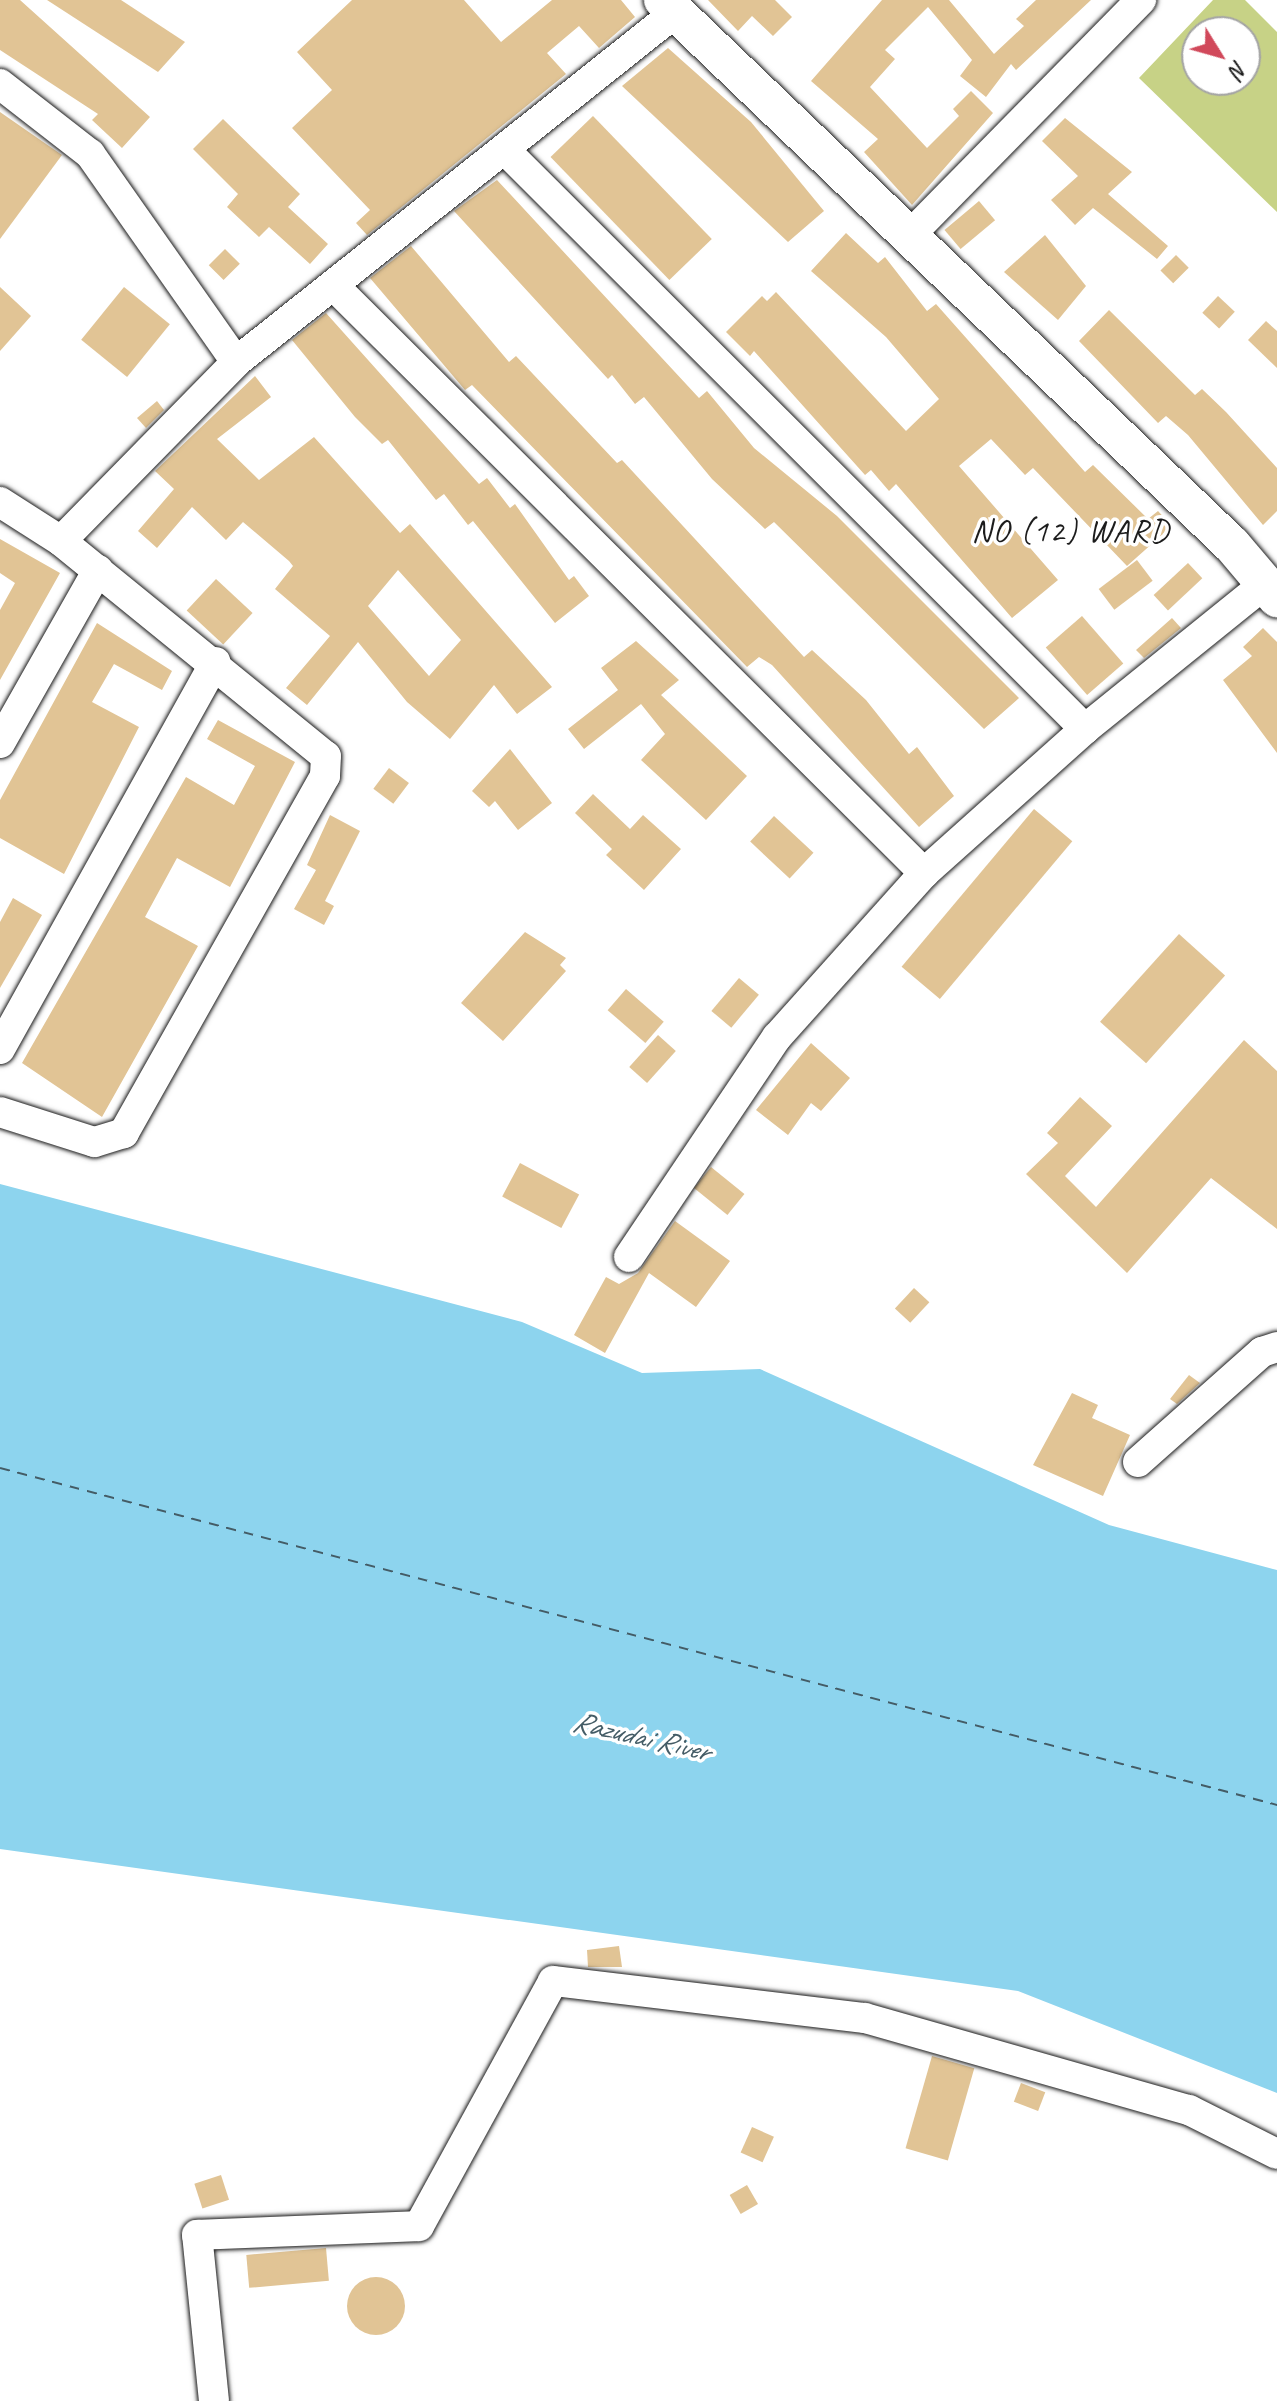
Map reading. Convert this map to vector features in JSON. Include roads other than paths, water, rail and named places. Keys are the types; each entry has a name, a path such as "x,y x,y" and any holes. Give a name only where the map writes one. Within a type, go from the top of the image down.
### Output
{"street":[{"path":"910,235 1141,0"},
{"path":"61,541 236,362 504,149 669,6 910,235 1271,591 1085,729 924,873 777,1037 629,1257"},
{"path":"0,84 90,154 236,362"},
{"path":"504,149 1085,729"},
{"path":"333,285 924,873"},
{"path":"0,502 61,541 315,741 326,756 325,776 124,1133 94,1142 0,1112"},
{"path":"0,743 98,570"},
{"path":"0,1049 215,662"},
{"path":"1138,1462 1262,1352 1277,1347"},
{"path":"214,2401 197,2235 419,2226 553,1981 865,2018 1189,2110 1277,2154"}],"water":[{"name":"Razudai River","path":"0,1184 522,1322 642,1373 760,1369 1109,1525 1277,1570 1277,2093 1018,1991 0,1849"}],"district":[{"name":"NO (12) WARD","path":"1071,531"}]}
